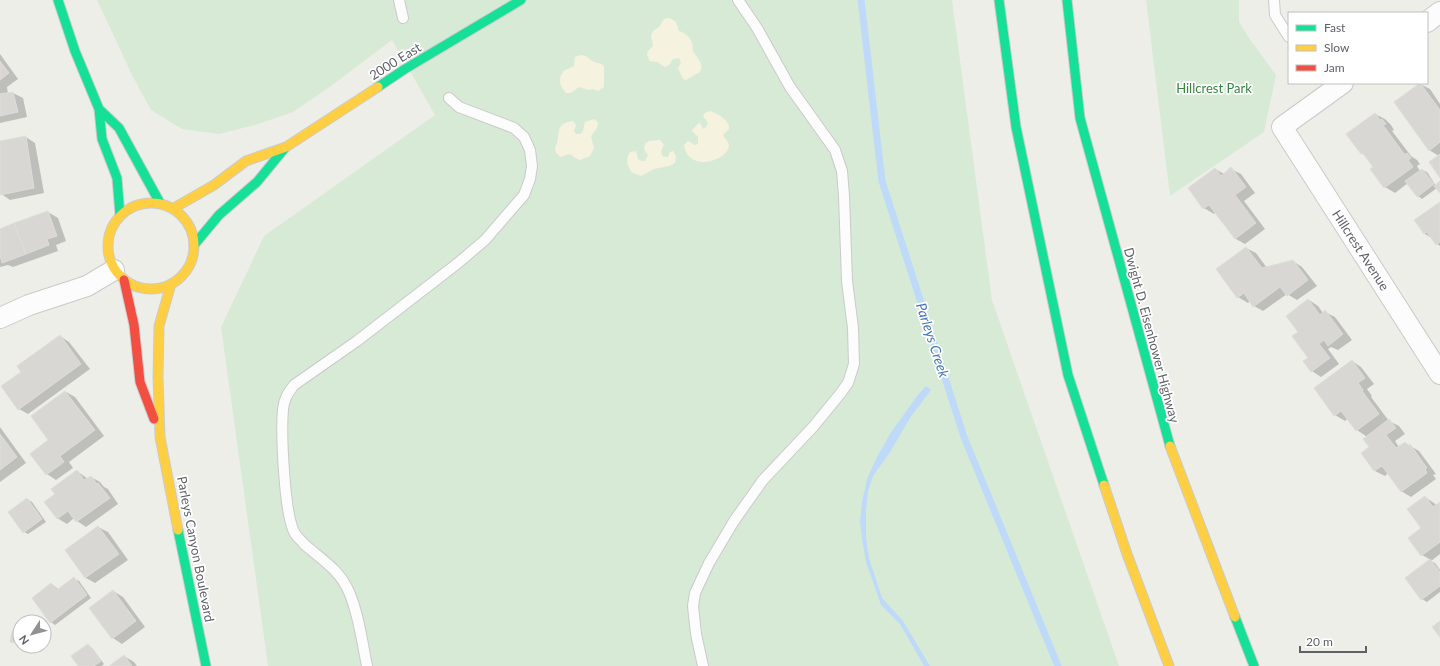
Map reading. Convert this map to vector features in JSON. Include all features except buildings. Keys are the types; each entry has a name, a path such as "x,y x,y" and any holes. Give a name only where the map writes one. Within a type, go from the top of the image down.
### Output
{"main road":[{"path":"58,0 75,50 99,109 102,139 117,178 120,215"},
{"name":"2000 East","path":"174,208 214,185 246,161 286,147 405,69 521,0"},
{"path":"999,0 1016,126 1068,375 1127,554 1169,666"},
{"name":"Dwight D. Eisenhower Highway","path":"1067,0 1080,118 1167,439 1254,666"},
{"path":"99,109 119,128 160,203"},
{"name":"2000 East","path":"194,245 219,215 257,182 286,147"},
{"path":"146,202 160,203 174,208 185,218 192,231 194,245 193,259 186,271 176,281 164,288 150,290 136,287 119,275 108,256 107,241 111,227 120,215 131,206 146,202"},
{"name":"Parleys Canyon Boulevard","path":"119,275 134,325 140,382 160,437"},
{"name":"Parleys Canyon Boulevard","path":"171,284 159,326 158,377 160,437 206,666"}],"street":[{"path":"1428,21 1440,12"},
{"name":"Hillcrest Avenue","path":"1332,86 1282,127 1440,374"},
{"path":"0,318 29,305 119,275"}],"lane":[{"path":"399,0 403,18"},
{"path":"703,666 696,634 693,606 695,594 709,563 734,522 763,480 813,427 840,394 848,383 854,364 853,328 847,281 842,171 835,150 790,87 757,28 738,0"},
{"path":"1274,0 1275,15 1288,35"},
{"path":"367,666 352,600 341,577 329,564 295,535 289,521 283,469 283,408 287,394 294,385 357,341 458,263 485,240 524,195 532,166 530,150 524,137 514,128 459,107 449,98"}],"green space":[{"path":"97,0 952,0 992,300 1119,666 268,666 221,327 264,236 435,115 392,40 331,86 293,112 255,125 219,134 182,129 151,110 132,75"},
{"name":"Hillcrest Park","path":"1146,0 1239,0 1239,22 1276,75 1264,132 1170,196"}],"sand":[{"path":"670,18 676,22 679,31 690,38 693,52 701,64 700,72 686,80 683,79 678,68 681,63 679,58 673,59 666,67 658,62 650,61 647,55 648,51 653,46 651,36 653,31 659,27 664,19"},
{"path":"581,55 604,66 604,87 598,91 579,87 571,93 566,93 560,83 561,75 565,70 574,66 575,57"},
{"path":"710,111 726,120 728,123 729,129 723,135 728,141 729,146 727,151 722,156 715,160 699,162 692,159 687,154 684,145 688,141 695,145 698,144 698,137 692,130 699,123 703,129 706,127 708,123 703,116 705,113"},
{"path":"594,119 598,122 598,124 596,130 591,136 594,148 590,156 580,160 570,154 561,157 556,153 555,148 562,125 573,121 576,125 574,131 576,134 581,134 585,122"},
{"path":"660,140 664,145 661,152 662,155 664,157 668,157 670,152 673,151 676,157 675,163 669,166 654,169 641,176 633,173 627,163 630,152 636,151 638,159 645,161 648,155 644,149 645,144 649,141"}],"water":[{"path":"926,386 931,390 910,418 890,452 873,476 868,491 866,537 869,558 882,598 903,621 930,666 924,666 900,624 881,605 866,562 860,521 867,479 877,457 890,434"}],"waterway":[{"name":"Parleys Creek","path":"861,0 882,181 964,437 1058,666"}],"traffic: fast":[{"path":"58,0 75,51 99,109 102,139 117,178 120,215"},
{"path":"378,87 405,69 521,0"},
{"path":"999,0 1016,127 1068,375 1104,485"},
{"path":"1067,0 1080,118 1170,446"},
{"path":"99,109 119,128 160,203"},
{"path":"194,245 219,215 257,182 285,148"},
{"path":"178,530 206,666"},
{"path":"1235,617 1254,666"}],"traffic: slow":[{"path":"174,208 214,185 246,161 286,147 378,87"},
{"path":"143,203 159,203 168,206 182,215 191,229 194,238 194,246 194,254 191,263 182,277 168,286 159,289 143,289 127,282 120,277 115,270 108,254 108,238 115,222 120,215 127,210 143,203"},
{"path":"171,284 159,326 158,377 160,437 178,530"},
{"path":"1170,446 1235,617"},
{"path":"1104,485 1127,554 1169,666"}],"traffic: jam":[{"path":"124,280 134,325 140,382 154,419"}]}
